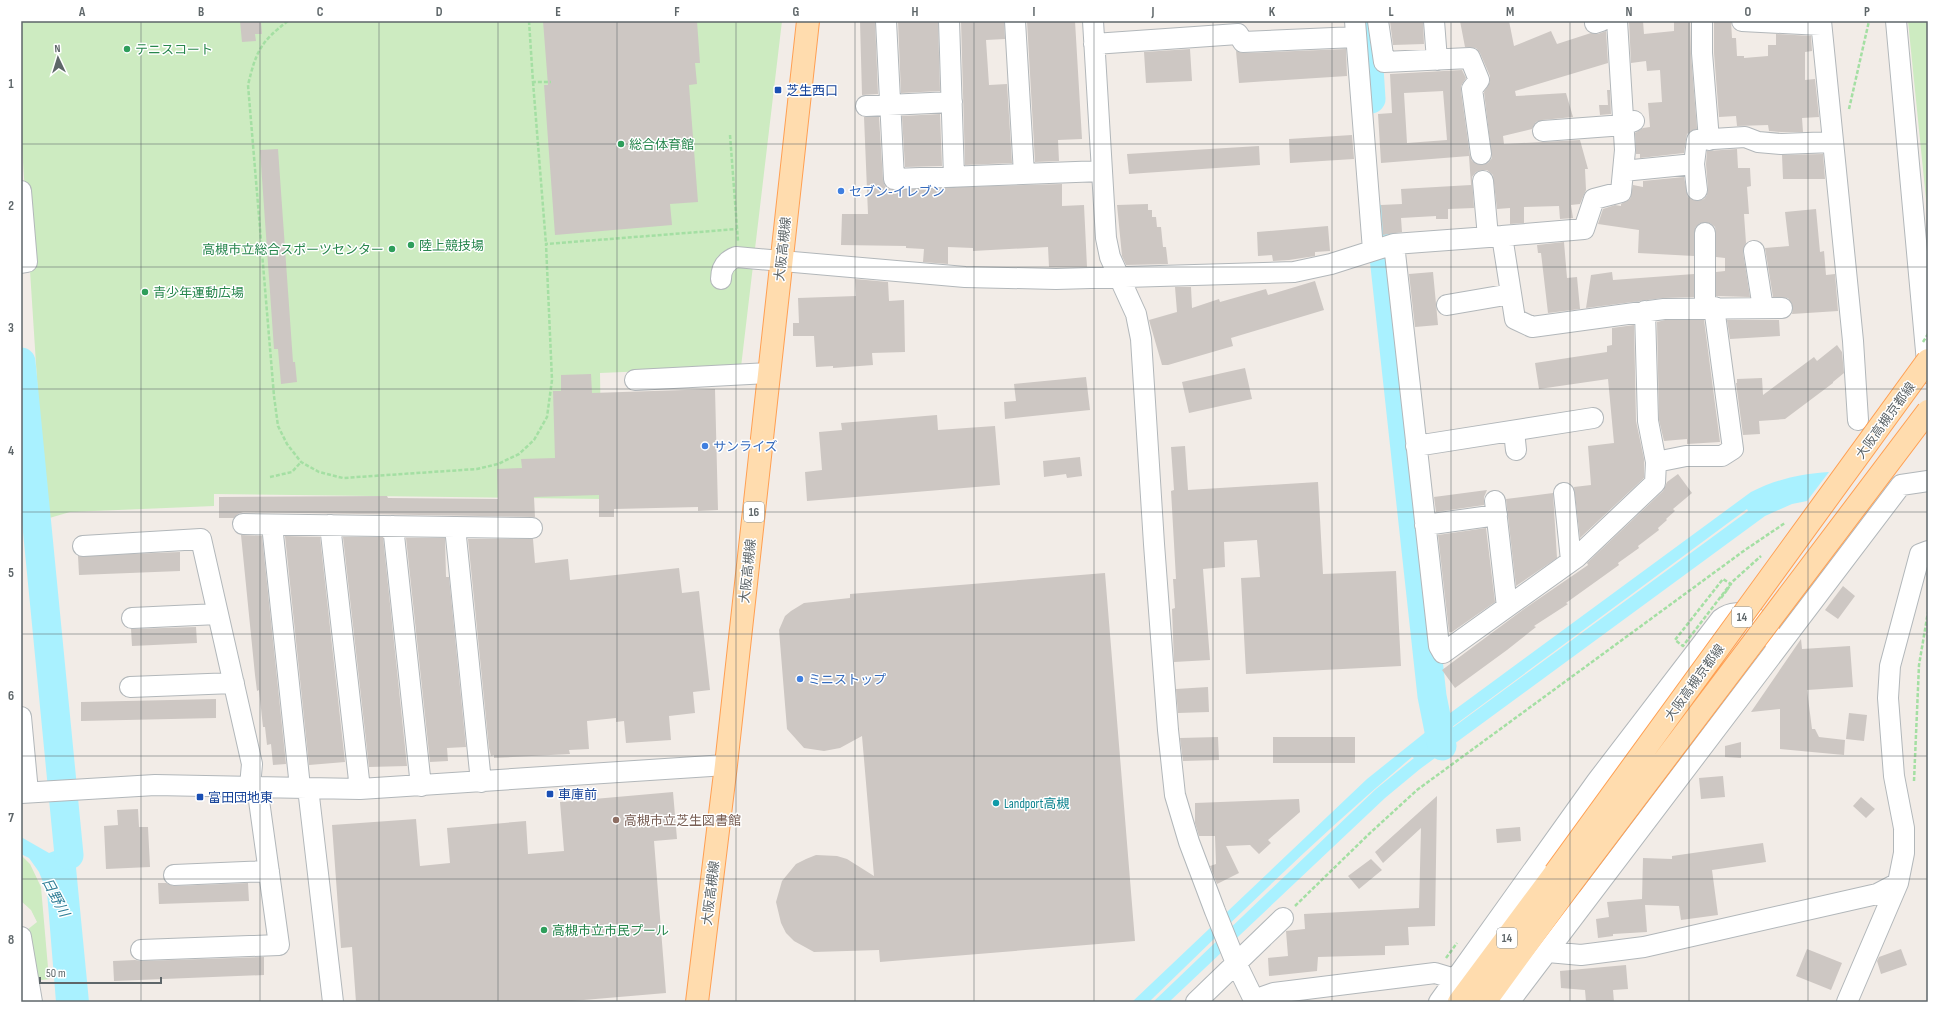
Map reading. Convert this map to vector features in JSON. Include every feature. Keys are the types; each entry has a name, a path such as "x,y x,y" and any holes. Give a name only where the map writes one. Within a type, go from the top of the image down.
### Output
{"main road":[{"name":"大阪高槻線","path":"697,1002 726,765 808,21"},
{"name":"大阪高槻京都線","path":"1485,1002 1563,879 1928,360"},
{"name":"大阪高槻京都線","path":"1459,1002 1563,879 1928,411"}],"street":[{"path":"886,21 894,179 1102,172"},
{"path":"949,21 954,177"},
{"path":"1015,21 1024,174"},
{"path":"1093,21 1106,238 1110,257 1136,314 1141,338 1154,544 1168,730 1175,795 1189,842 1214,911 1254,1001 1274,994 1435,973 1455,979"},
{"path":"1378,21 1384,62 1470,58 1479,80 1472,89 1481,154"},
{"path":"1434,21 1437,60"},
{"path":"721,279 723,268 731,259 736,257 965,277 1056,279 1294,272 1331,264 1394,244 1584,229 1594,199 1621,192 1629,123 1617,21"},
{"path":"1702,21 1702,53 1709,140"},
{"path":"1742,21 1821,23 1853,347 1858,420"},
{"path":"1896,21 1928,373"},
{"path":"1094,44 1238,34 1243,42 1356,29 1373,250"},
{"path":"866,106 952,102"},
{"path":"1542,131 1629,123"},
{"path":"1697,190 1694,164 1697,140 1745,137 1758,142 1781,144 1833,142"},
{"path":"1623,171 1694,164"},
{"path":"1483,181 1495,237 1511,294 1515,319 1532,326 1645,311 1709,307 1773,308 1754,251"},
{"path":"21,191 27,262 21,263"},
{"path":"1656,462 1686,456 1722,456 1733,449 1709,307 1705,233"},
{"path":"1394,244 1439,646 1443,653 1571,560 1655,483 1656,462 1648,421 1645,311"},
{"path":"1447,305 1511,294"},
{"path":"635,380 769,373"},
{"path":"1416,446 1515,440 1583,425"},
{"path":"1509,1002 1901,485 1928,481"},
{"path":"1564,493 1571,560"},
{"path":"1425,525 1496,508 1507,607"},
{"path":"243,524 532,528"},
{"path":"272,525 304,788 333,1002"},
{"path":"330,526 360,789"},
{"path":"393,526 421,786"},
{"path":"455,527 481,782"},
{"path":"83,546 201,539 252,764 254,786 269,871 279,945 141,950"},
{"path":"1848,1002 1898,883 1904,853 1904,828 1894,776 1888,698 1890,666 1920,554 1928,551"},
{"path":"1757,619 1799,602 1822,590"},
{"path":"1440,1002 1597,782 1722,619 1729,613 1736,612 1746,613 1757,619 1769,630 1775,651"},
{"path":"132,618 218,614"},
{"path":"130,687 234,683"},
{"path":"21,717 24,792 155,785 360,789 726,765"},
{"path":"174,875 269,871"},
{"path":"1548,952 1581,955 1644,947 1877,894 1898,883"},
{"path":"1196,1002 1283,918"},
{"path":"21,937 28,991"}],"path":[{"path":"288,21 270,34 255,58 248,85 277,418 278,426 287,444 301,462 319,472 343,478 477,469 498,464 520,454 534,440 547,418 552,380 546,244 529,21"},
{"path":"1848,112 1869,21"},
{"path":"533,82 551,82"},
{"path":"730,135 739,247"},
{"path":"546,244 737,229"},
{"path":"270,477 292,472 301,462"},
{"path":"1283,918 1369,834 1417,790 1745,550 1786,522"},
{"path":"1683,646 1675,640 1723,579 1731,584 1727,590"},
{"path":"1914,789 1919,665 1928,612"}],"green space":[{"name":"高槻市立総合スポーツセンター","path":"21,21 782,21 741,367 600,373 602,499 214,494 214,506 70,512 46,519 21,131"},
{"path":"1908,21 1928,21 1928,219"},
{"path":"21,855 30,864 41,887 49,979 34,981 27,930 37,922 31,910 21,901"}],"water":[{"path":"1829,472 1807,501 1792,504 1765,516 1420,769 1385,798 1169,1002 1153,1002 1376,789 1414,758 1412,757 1311,846 1149,1002 1132,1002 1367,779 1432,727 1432,724 1437,720 1438,722 1751,492 1779,480","holes":["1747,509 1748,511 1444,734"]},
{"name":"日野川","path":"56,816 71,816 89,1002 56,1002 47,892 39,872 29,858 21,854 21,837 49,853 57,850 59,844"}],"building":[{"path":"240,21 261,21 262,34 255,34 256,41 242,42"},
{"name":"総合体育館","path":"543,21 697,21 700,63 695,63 697,84 689,85 698,202 670,204 672,225 555,235 544,85 548,85"},
{"path":"860,21 875,21 878,94 862,95"},
{"path":"898,21 938,21 940,91 901,93"},
{"path":"961,21 1004,21 1005,39 986,40 989,85 1007,84 1012,163 965,165"},
{"path":"1027,21 1075,21 1082,139 1058,140 1059,161 1035,162"},
{"path":"1390,21 1423,21 1424,44 1393,45"},
{"path":"1460,21 1509,21 1514,46 1551,31 1557,44 1591,33 1598,34 1606,31 1608,63 1515,91 1516,96 1566,93 1573,117 1542,120 1536,122 1532,129 1503,136 1504,144 1580,140 1588,169 1585,169 1586,190 1580,204 1571,205 1573,218 1560,219 1559,206 1524,207 1524,223 1510,224 1510,208 1497,209 1493,175 1487,170 1482,170 1476,172 1472,177 1474,208 1448,209 1448,219 1436,219 1436,216 1401,218 1402,232 1383,235 1381,205 1402,204 1401,189 1471,185 1469,156 1381,163 1378,114 1392,113 1390,74 1462,70 1466,78 1461,86 1461,91 1470,156 1472,161 1482,165 1488,163 1492,158 1484,92 1490,82 1490,76 1480,53 1476,48 1465,47","holes":["1443,91 1447,140 1407,143 1404,93"]},
{"path":"1629,21 1643,21 1644,34 1674,31 1674,21 1690,21 1697,129 1687,134 1684,153 1640,158 1640,154 1636,154 1635,133 1643,128 1650,127 1648,103 1662,102 1660,70 1647,71 1646,61 1631,63"},
{"path":"1714,21 1731,21 1732,38 1736,38 1737,56 1744,56 1744,58 1768,56 1768,45 1776,45 1776,34 1811,36 1812,51 1805,52 1805,80 1815,79 1819,117 1802,118 1803,132 1769,131 1768,125 1737,126 1736,116 1719,117 1714,53"},
{"path":"1190,49 1192,81 1146,83 1144,52"},
{"path":"1346,49 1347,76 1239,83 1236,51 1244,53"},
{"path":"1607,90 1610,90 1611,114 1600,115 1599,105 1608,105"},
{"path":"940,114 942,166 905,167 902,116"},
{"path":"864,117 879,117 883,180 885,186 889,189 1062,184 1062,206 1084,205 1087,267 1049,267 1048,247 973,251 973,248 948,247 948,264 923,262 924,249 906,248 906,246 841,245 842,214 868,214"},
{"path":"1352,135 1354,159 1290,163 1289,139"},
{"path":"1259,146 1260,165 1129,174 1127,154"},
{"path":"278,149 293,362 295,362 297,382 281,384 278,349 274,349 260,150"},
{"path":"1737,149 1738,168 1750,168 1751,186 1747,187 1749,214 1744,214 1746,243 1743,252 1750,297 1716,296 1716,272 1725,271 1725,258 1716,257 1715,227 1710,223 1700,223 1695,228 1694,256 1638,253 1639,230 1598,224 1603,209 1615,205 1621,206 1621,204 1630,199 1633,185 1643,187 1643,181 1684,177 1688,197 1698,201 1704,199 1707,195 1708,189 1706,164 1707,151"},
{"path":"1823,154 1825,179 1783,179 1782,155"},
{"path":"1148,204 1148,210 1152,210 1152,217 1156,217 1157,227 1161,227 1163,247 1166,247 1168,264 1126,265 1122,256 1117,205"},
{"path":"1816,209 1820,252 1824,251 1826,275 1835,274 1838,311 1792,314 1793,308 1788,298 1773,297 1765,248 1789,246 1785,212"},
{"path":"1328,226 1330,251 1315,252 1315,256 1289,260 1273,261 1272,255 1258,256 1257,232"},
{"path":"1564,242 1567,278 1577,277 1580,309 1548,313 1541,253 1538,253 1537,245"},
{"path":"1433,272 1438,325 1415,327 1409,274"},
{"path":"1612,272 1613,280 1694,274 1694,297 1663,298 1586,308 1591,275"},
{"path":"855,279 888,282 889,301 904,300 905,352 872,353 873,365 833,368 833,366 816,367 814,336 793,336 793,323 799,323 798,298 856,296"},
{"path":"1315,281 1324,310 1231,338 1233,346 1168,365 1162,365 1149,320 1177,312 1175,287 1191,287 1192,308 1219,299 1220,302 1266,289 1268,295"},
{"path":"1665,320 1704,320 1720,442 1687,444 1687,439 1664,441 1659,420 1657,322"},
{"path":"1727,320 1779,320 1780,336 1730,339"},
{"path":"1634,325 1636,421 1644,459 1644,478 1580,538 1574,487 1591,485 1588,446 1614,443 1608,379 1539,389 1535,363 1607,352 1607,346 1612,345 1612,328"},
{"path":"1837,345 1842,352 1844,373 1785,419 1759,421 1760,434 1743,435 1736,383 1737,379 1762,378 1763,395 1814,357 1817,361"},
{"path":"1245,368 1252,399 1189,413 1182,382"},
{"path":"591,374 592,393 715,389 718,510 698,511 698,507 614,509 614,517 599,517 599,495 534,497 535,517 243,512 234,518 219,518 219,497 387,496 388,498 498,499 497,469 522,468 521,459 555,458 553,391 561,391 561,375"},
{"path":"1086,377 1090,410 1005,419 1004,402 1016,401 1014,384"},
{"path":"937,415 938,430 995,426 1000,485 807,501 805,472 822,470 819,432 842,430 841,423"},
{"path":"1185,446 1188,490 1318,482 1323,574 1396,571 1401,666 1246,674 1241,578 1260,577 1257,540 1224,542 1225,567 1203,569 1210,660 1174,662 1172,609 1175,608 1173,579 1176,579 1171,491 1174,490 1171,447"},
{"path":"1080,457 1082,476 1067,478 1066,474 1044,477 1043,461"},
{"path":"1678,474 1692,493 1673,509 1675,511 1658,528 1659,530 1638,546 1639,548 1618,563 1619,565 1566,603 1568,604 1534,626 1536,627 1455,688 1442,670 1524,609 1588,565 1587,563 1663,491 1667,482"},
{"path":"1487,490 1484,497 1484,505 1436,512 1434,497"},
{"path":"1553,493 1557,558 1516,586 1506,499"},
{"path":"1486,528 1495,602 1452,632 1449,632 1438,535"},
{"path":"241,535 262,536 286,764 273,765 271,744 267,745 265,727 263,727 259,690 257,691 255,675"},
{"path":"285,536 320,537 345,762 309,765"},
{"path":"343,537 383,537 407,766 369,767"},
{"path":"406,538 445,538 446,577 449,577 466,747 447,748 448,761 430,762"},
{"path":"468,539 533,539 535,563 568,559 570,580 679,568 682,593 699,591 710,690 693,692 695,713 669,716 671,740 626,743 624,721 616,722 616,718 587,721 589,749 569,750 570,754 494,758 494,755 491,756"},
{"path":"180,552 180,571 79,575 78,556"},
{"name":"Landport高槻","path":"1105,573 1135,941 880,962 879,950 814,952 794,941 786,933 781,923 776,902 782,881 796,864 816,855 837,856 847,859 874,876 862,736 840,748 824,751 804,748 787,729 779,630 785,616 804,603 850,598 850,594"},
{"path":"1843,586 1855,596 1838,619 1825,610"},
{"path":"196,627 197,643 132,646 131,629"},
{"path":"1801,639 1802,649 1850,646 1853,687 1807,690 1812,729 1815,729 1819,737 1845,740 1844,755 1780,749 1780,709 1751,712"},
{"path":"1208,687 1209,712 1178,713 1176,689"},
{"path":"216,699 216,718 81,721 81,702"},
{"path":"1849,713 1867,715 1864,741 1846,739"},
{"path":"1218,737 1219,760 1183,761 1180,738"},
{"path":"1273,737 1355,737 1355,763 1273,763"},
{"path":"1741,742 1741,758 1725,757 1725,746"},
{"path":"1723,776 1725,797 1701,799 1699,778"},
{"name":"高槻市立市民プール","path":"673,792 677,839 654,841 666,993 560,1002 356,1002 352,947 341,948 332,825 416,819 420,866 450,863 447,828 526,821 528,854 564,851 560,802"},
{"path":"1437,796 1435,926 1408,927 1409,945 1385,946 1385,955 1318,957 1317,971 1269,976 1268,958 1288,956 1286,931 1305,929 1304,914 1419,908 1421,828 1383,863 1375,852"},
{"path":"1861,797 1875,809 1866,818 1853,806"},
{"path":"1299,799 1300,812 1268,840 1271,843 1259,854 1250,845 1226,846 1239,873 1217,884 1210,866 1216,864 1215,836 1199,836 1195,823 1195,803"},
{"path":"138,809 139,827 148,827 150,867 106,869 104,826 118,825 117,810"},
{"path":"1520,827 1521,841 1497,843 1496,829"},
{"path":"1763,843 1766,862 1712,870 1718,915 1681,920 1679,906 1645,905 1647,932 1613,934 1613,936 1598,938 1596,919 1609,917 1607,902 1642,899 1643,858 1672,859 1672,856"},
{"path":"1371,859 1382,870 1359,889 1348,876"},
{"path":"158,883 166,883 174,886 248,883 249,901 159,904"},
{"path":"1807,949 1842,963 1831,990 1796,976"},
{"path":"1901,949 1907,965 1881,974 1877,961 1879,957"},
{"path":"264,957 264,975 114,981 113,961"},
{"path":"1626,965 1628,989 1613,990 1614,1002 1586,1002 1585,990 1561,988 1560,971"}],"waterway":[{"path":"1366,21 1371,99"},
{"path":"1378,219 1384,257 1432,696 1442,746"},
{"path":"21,362 69,855"}],"place":[{"name":"テニスコート","path":"127,49"},
{"name":"芝生西口","path":"778,90"},
{"name":"総合体育館","path":"621,144"},
{"name":"セブン-イレブン","path":"841,191"},
{"name":"陸上競技場","path":"411,245"},
{"name":"高槻市立総合スポーツセンター","path":"392,249"},
{"name":"青少年運動広場","path":"145,292"},
{"name":"サンライズ","path":"705,446"},
{"name":"ミニストップ","path":"800,679"},
{"name":"車庫前","path":"550,794"},
{"name":"富田団地東","path":"200,797"},
{"name":"Landport高槻","path":"996,803"},
{"name":"高槻市立芝生図書館","path":"616,820"},
{"name":"高槻市立市民プール","path":"544,930"}]}
